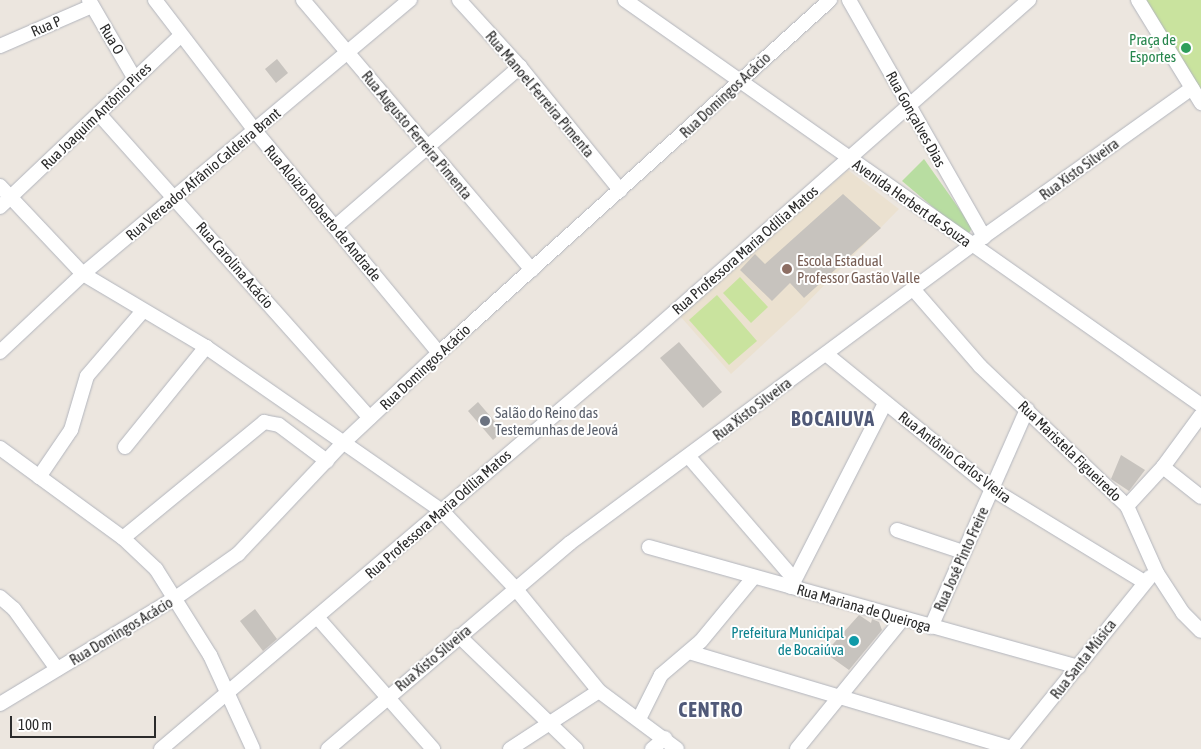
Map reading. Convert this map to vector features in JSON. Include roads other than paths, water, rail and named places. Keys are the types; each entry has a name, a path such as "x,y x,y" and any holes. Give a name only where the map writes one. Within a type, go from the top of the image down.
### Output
{"street":[{"name":"Rua Aloizio Roberto de Andrade","path":"155,0 180,36 256,132 439,353"},
{"name":"Rua Augusto Ferreira Pimenta","path":"303,0 532,270"},
{"name":"Rua Vereador Afrânio Caldeira Brant","path":"0,352 83,274 256,132 347,52 410,0"},
{"name":"Rua Manoel Ferreira Pimenta","path":"459,0 520,67 620,190"},
{"name":"Avenida Herbert de Souza","path":"625,0 1201,404"},
{"name":"Rua Domingos Acácio","path":"0,704 177,597 238,554 343,443 439,353 830,0"},
{"name":"Rua Gonçalves Dias","path":"849,0 984,237"},
{"name":"Rua Professora Maria Odília Matos","path":"162,749 228,691 443,512 850,159 1028,0"},
{"path":"1138,0 1201,103"},
{"name":"Rua P","path":"0,46 90,3"},
{"name":"Rua O","path":"90,3 136,79"},
{"name":"Rua Joaquim Antônio Pires","path":"0,207 180,36"},
{"path":"335,226 520,67"},
{"name":"Rua Xisto Silveira","path":"328,749 515,588 972,245 1192,88"},
{"name":"Rua Carolina Acácio","path":"99,114 176,198 370,418"},
{"path":"0,186 12,196 83,274 206,347 443,512 515,588 599,691 665,738 677,749"},
{"name":"Rua Maristela Figueiredo","path":"914,290 980,366 1127,506 1157,572 1184,613 1201,631"},
{"path":"39,477 71,430 88,376 143,311"},
{"path":"125,447 206,347"},
{"name":"Rua Antônio Carlos Vieira","path":"826,354 992,489 1143,581"},
{"path":"689,457 792,583 885,403"},
{"name":"Rua José Pinto Freire","path":"931,627 1027,409"},
{"path":"1127,506 1163,467 1201,415"},
{"path":"123,538 264,422 280,425 327,461"},
{"path":"1,452 39,477 144,555 177,597 228,691 253,749"},
{"path":"1163,467 1201,497"},
{"path":"897,530 963,552"},
{"name":"Rua Mariana de Queiroga","path":"649,548 754,577 792,583 902,620 1079,667"},
{"name":"Rua Santa Música","path":"1012,748 1079,667 1143,581 1157,572"},
{"path":"639,719 661,675 689,652 754,577"},
{"path":"0,597 14,609 57,669"},
{"path":"317,617 433,749"},
{"path":"797,749 902,620"},
{"path":"460,636 576,749"},
{"path":"689,652 1012,748"},
{"path":"510,749 547,721 599,691"},
{"path":"652,749 665,738"}],"place":[{"name":"Praça de Esportes","path":"1186,48"},
{"name":"Escola Estadual Professor Gastão Valle","path":"787,269"},
{"name":"Salão do Reino das Testemunhas de Jeová","path":"485,421"},
{"name":"Prefeitura Municipal de Bocaiúva","path":"854,641"}],"district":[{"name":"BOCAIUVA","path":"833,418"},
{"name":"CENTRO","path":"711,709"}]}
